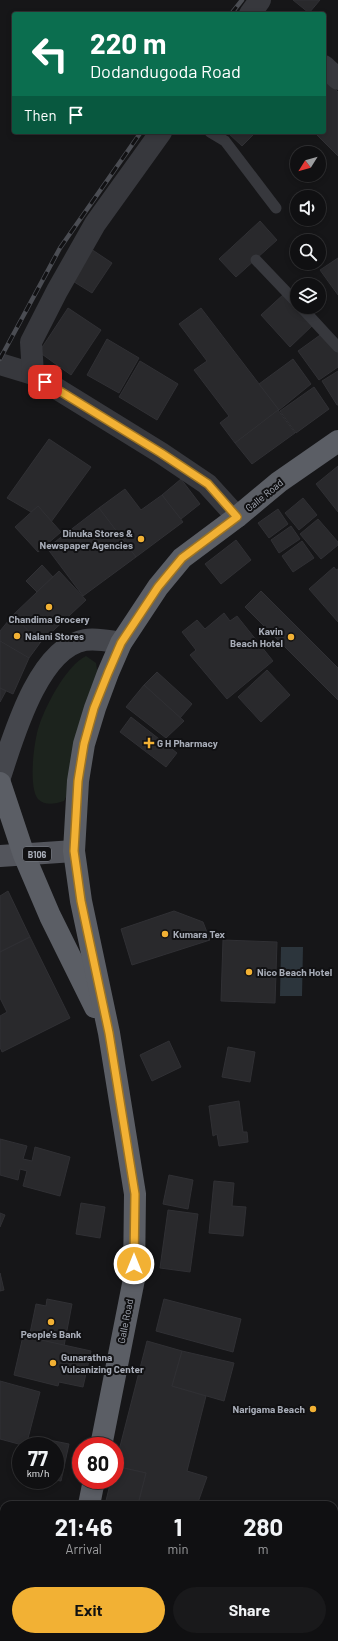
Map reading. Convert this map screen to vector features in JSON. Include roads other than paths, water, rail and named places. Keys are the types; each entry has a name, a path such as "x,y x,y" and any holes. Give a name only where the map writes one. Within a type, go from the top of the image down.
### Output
{"highway":[{"name":"Galle Road","path":"103,1437 134,1271 135,1194 109,1033 81,901 74,851 78,781 84,744 94,708 121,643 158,587 182,558 237,517 279,482 338,441"},
{"path":"0,783 24,855 50,916 109,1033"},
{"path":"90,1501 92,1489"}],"main road":[{"path":"0,776 21,717 41,676 58,653 83,640 99,640 121,643"},
{"name":"B106","path":"0,856 74,851"}],"street":[{"path":"251,12 260,0"},
{"path":"326,68 338,79"},
{"path":"33,374 31,342 57,291 95,224 160,134"},
{"path":"0,364 33,374 154,449 208,484 237,517"}],"lane":[{"path":"213,134 225,141 276,208"},
{"path":"256,260 290,296"},
{"path":"307,314 338,347"}],"railway":[{"path":"233,12 242,0"},
{"path":"0,359 60,248 140,134"}],"place":[{"name":"Dinuka Stores & Newspaper Agencies","path":"141,539"},
{"name":"Chandima Grocery","path":"49,607"},
{"name":"Nalani Stores","path":"17,636"},
{"name":"Kavin Beach Hotel","path":"291,637"},
{"name":"G H Pharmacy","path":"149,743"},
{"name":"Kumara Tex","path":"165,934"},
{"name":"Nico Beach Hotel","path":"249,972"},
{"name":"People's Bank","path":"51,1322"},
{"name":"Gunarathna Vulcanizing Center","path":"53,1363"},
{"name":"Narigama Beach","path":"313,1409"}]}
